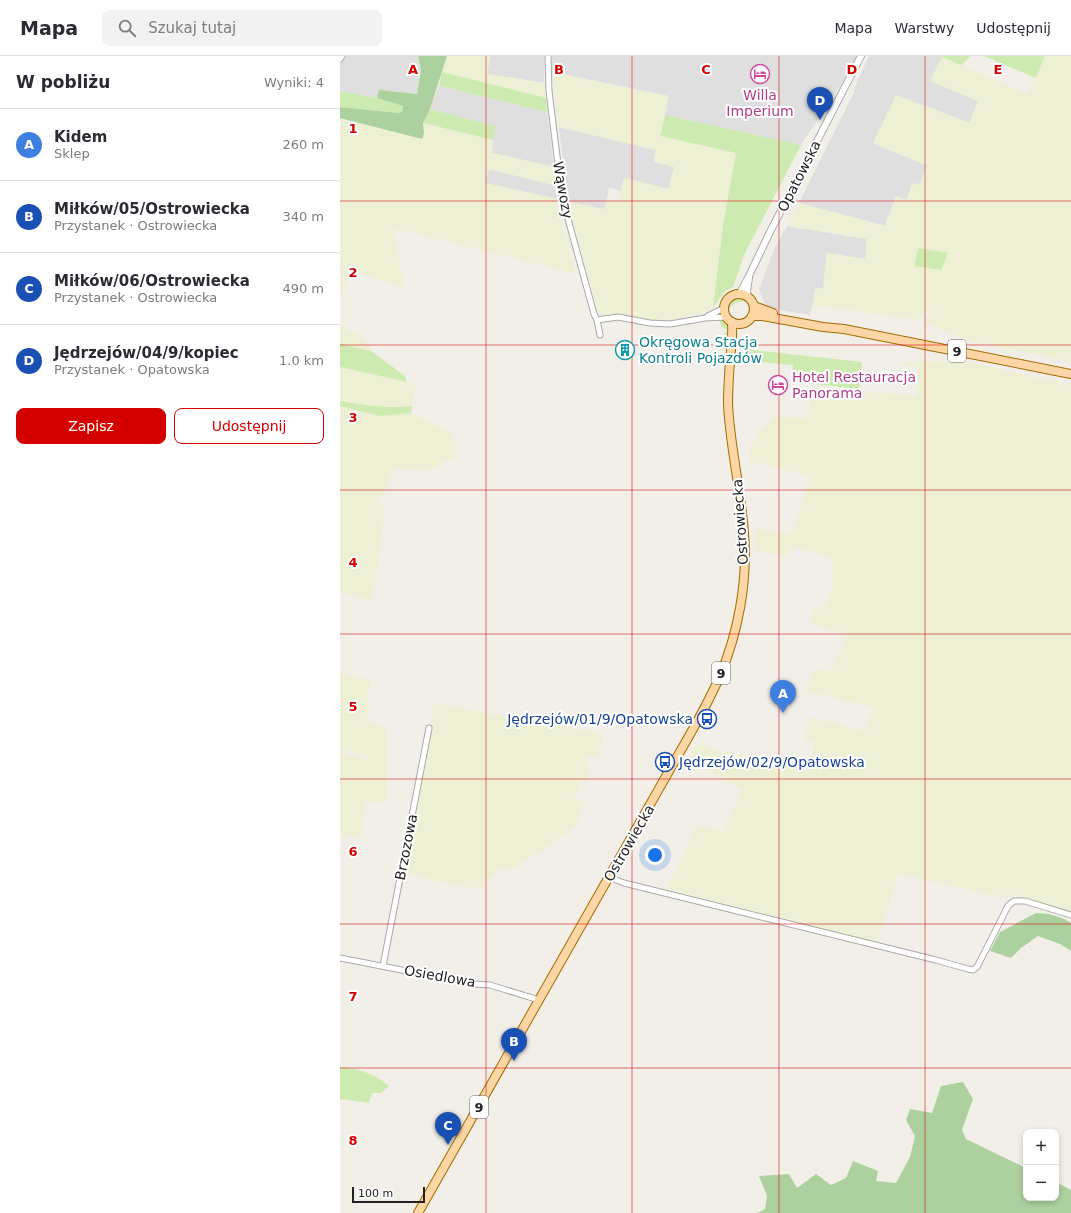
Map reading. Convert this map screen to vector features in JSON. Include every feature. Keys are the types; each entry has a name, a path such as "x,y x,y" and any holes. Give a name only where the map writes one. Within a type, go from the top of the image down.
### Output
{"main road":[{"path":"724,308 728,300 739,295 748,298 754,306 752,316 749,320 741,324 729,320"},
{"name":"9","path":"754,306 771,313 830,323 844,329"},
{"name":"9","path":"724,308 729,320 733,342"},
{"name":"9","path":"752,316 762,316 823,327 844,329 1071,374"},
{"name":"9","path":"733,342 741,324"},
{"name":"Ostrowiecka","path":"418,1213 700,716 720,677 739,613 743,589 745,551 743,522 728,404 730,362 733,342"}],"street":[{"name":"Wąwozy","path":"548,56 549,91 562,197 600,335"},
{"name":"Opatowska","path":"739,295 860,56"},
{"name":"Opatowska","path":"748,298 749,276"},
{"path":"705,318 724,308"},
{"path":"597,320 618,317 650,323 670,324 705,318 729,320"},
{"name":"Brzozowa","path":"383,966 429,728"},
{"path":"609,877 624,883 973,970 977,967 1008,906 1014,901 1025,901 1071,915"},
{"name":"Osiedlowa","path":"340,958 473,984 490,985 539,1000"}],"shaded area":[{"path":"346,56 418,56 421,70 417,94 379,90 377,98 340,91 340,63"},
{"path":"490,56 544,56 544,83 487,74"},
{"path":"552,56 860,56 801,145 665,115 668,96 552,72"},
{"path":"869,56 943,56 931,81 978,101 970,123 896,95 927,166 919,185 906,200 896,197 885,226 799,203 854,92"},
{"path":"439,86 547,112 554,167 492,153 494,126 430,109"},
{"path":"559,127 656,150 674,167 669,189 624,178 621,191 609,188 605,210 568,202"},
{"path":"489,169 554,185 557,199 485,183"},
{"path":"787,226 867,239 865,259 827,253 823,289 816,288 810,315 768,308 759,289 774,249"}],"green space":[{"path":"418,56 447,56 430,109 423,123 424,133 422,139 340,118 340,107 399,113 403,111 403,106 377,98 379,90 417,94 421,70"},
{"path":"447,56 490,56 487,74 544,83 546,98 442,72"},
{"path":"971,56 961,65 942,57"},
{"path":"984,56 1045,56 1036,78"},
{"path":"1045,56 1071,56 1071,362 970,341 956,336 924,323 930,311 925,310 918,320 812,305 816,288 823,289 827,253 865,259 867,239 787,226 799,203 885,226 896,196 906,200 913,183 920,185 927,166 873,143 896,95 969,123 978,101 930,81 942,57 1028,94"},
{"path":"442,72 546,98 547,112 439,86"},
{"path":"552,72 668,96 660,136 736,153 723,225 713,308 702,313 656,321 621,314 599,315 568,202 605,209 607,200 619,202 624,178 669,189 674,167 654,162 656,150 559,127"},
{"path":"340,91 377,98 403,106 403,111 399,113 340,107"},
{"path":"430,109 495,126 493,140 423,123"},
{"path":"665,115 801,145 745,253 733,287 725,291 713,308 723,225 736,153 660,136"},
{"path":"340,118 421,139 424,133 423,123 493,140 492,153 554,167 554,185 489,169 485,183 557,199 559,213 576,274 395,229 396,249 404,279 403,287 358,273 352,273 340,294"},
{"path":"918,248 948,253 941,270 914,266"},
{"path":"739,298 746,300 749,303 737,303 728,310 731,302 734,299"},
{"path":"719,319 727,322 730,330 722,328"},
{"path":"340,325 363,338 371,348 371,351 340,344"},
{"path":"724,333 730,333 722,352"},
{"path":"340,344 371,351 405,376 407,382 340,367"},
{"path":"744,349 862,362 859,389 805,383 805,376 792,375 793,365 743,360"},
{"path":"906,361 965,362 1071,385 1071,911 1012,895 1004,898 898,874 877,942 667,889 697,826 724,831 742,789 706,769 684,765 695,744 808,771 815,743 804,739 811,717 866,731 873,707 804,691 814,669 831,672 848,634 810,624 813,610 826,605 832,588 831,557 794,548 785,556 755,550 756,528 791,535 800,512 810,476 750,462 750,448 761,430 775,417 807,418 812,387 916,396 919,368 904,366"},
{"path":"340,367 407,382 416,386 412,406 394,408 369,406 340,401"},
{"path":"340,401 385,407 412,406 411,413 379,416 340,406"},
{"path":"340,406 379,416 411,413 451,433 456,440 456,456 430,470 398,469 390,474 387,490 377,498 377,503 385,506 378,564 371,600 340,593"},
{"path":"340,673 370,680 367,722 376,723 386,730 386,804 365,801 362,837 340,836 340,753 366,759 365,755 340,749"},
{"path":"434,703 603,734 598,757 589,756 587,759 589,781 580,780 575,799 585,801 575,826 540,852 510,870 499,868 481,889 435,881 422,876 403,873"},
{"path":"1036,913 1054,915 1071,923 1071,951 1060,944 1038,936 1021,948 1011,958 990,951 1000,932"},
{"path":"340,1067 366,1072 389,1086 381,1093 372,1093 369,1103 340,1099"},
{"path":"963,1082 973,1099 962,1130 966,1139 1023,1167 1023,1201 1059,1201 1059,1184 1071,1190 1071,1213 757,1213 765,1209 767,1196 759,1176 789,1174 797,1188 816,1174 831,1185 846,1178 853,1161 878,1171 876,1181 896,1183 910,1157 915,1136 906,1120 910,1109 932,1113 941,1086"}],"place":[{"name":"Willa Imperium","path":"760,74"},
{"name":"Jędrzejów/04/9/kopiec","path":"820,120"},
{"name":"Okręgowa Stacja Kontroli Pojazdów","path":"625,350"},
{"name":"Hotel Restauracja Panorama","path":"778,385"},
{"name":"Kidem","path":"783,713"},
{"name":"Jędrzejów/01/9/Opatowska","path":"707,719"},
{"name":"Jędrzejów/02/9/Opatowska","path":"665,762"},
{"name":"Miłków/05/Ostrowiecka","path":"514,1061"},
{"name":"Miłków/06/Ostrowiecka","path":"448,1145"}]}
